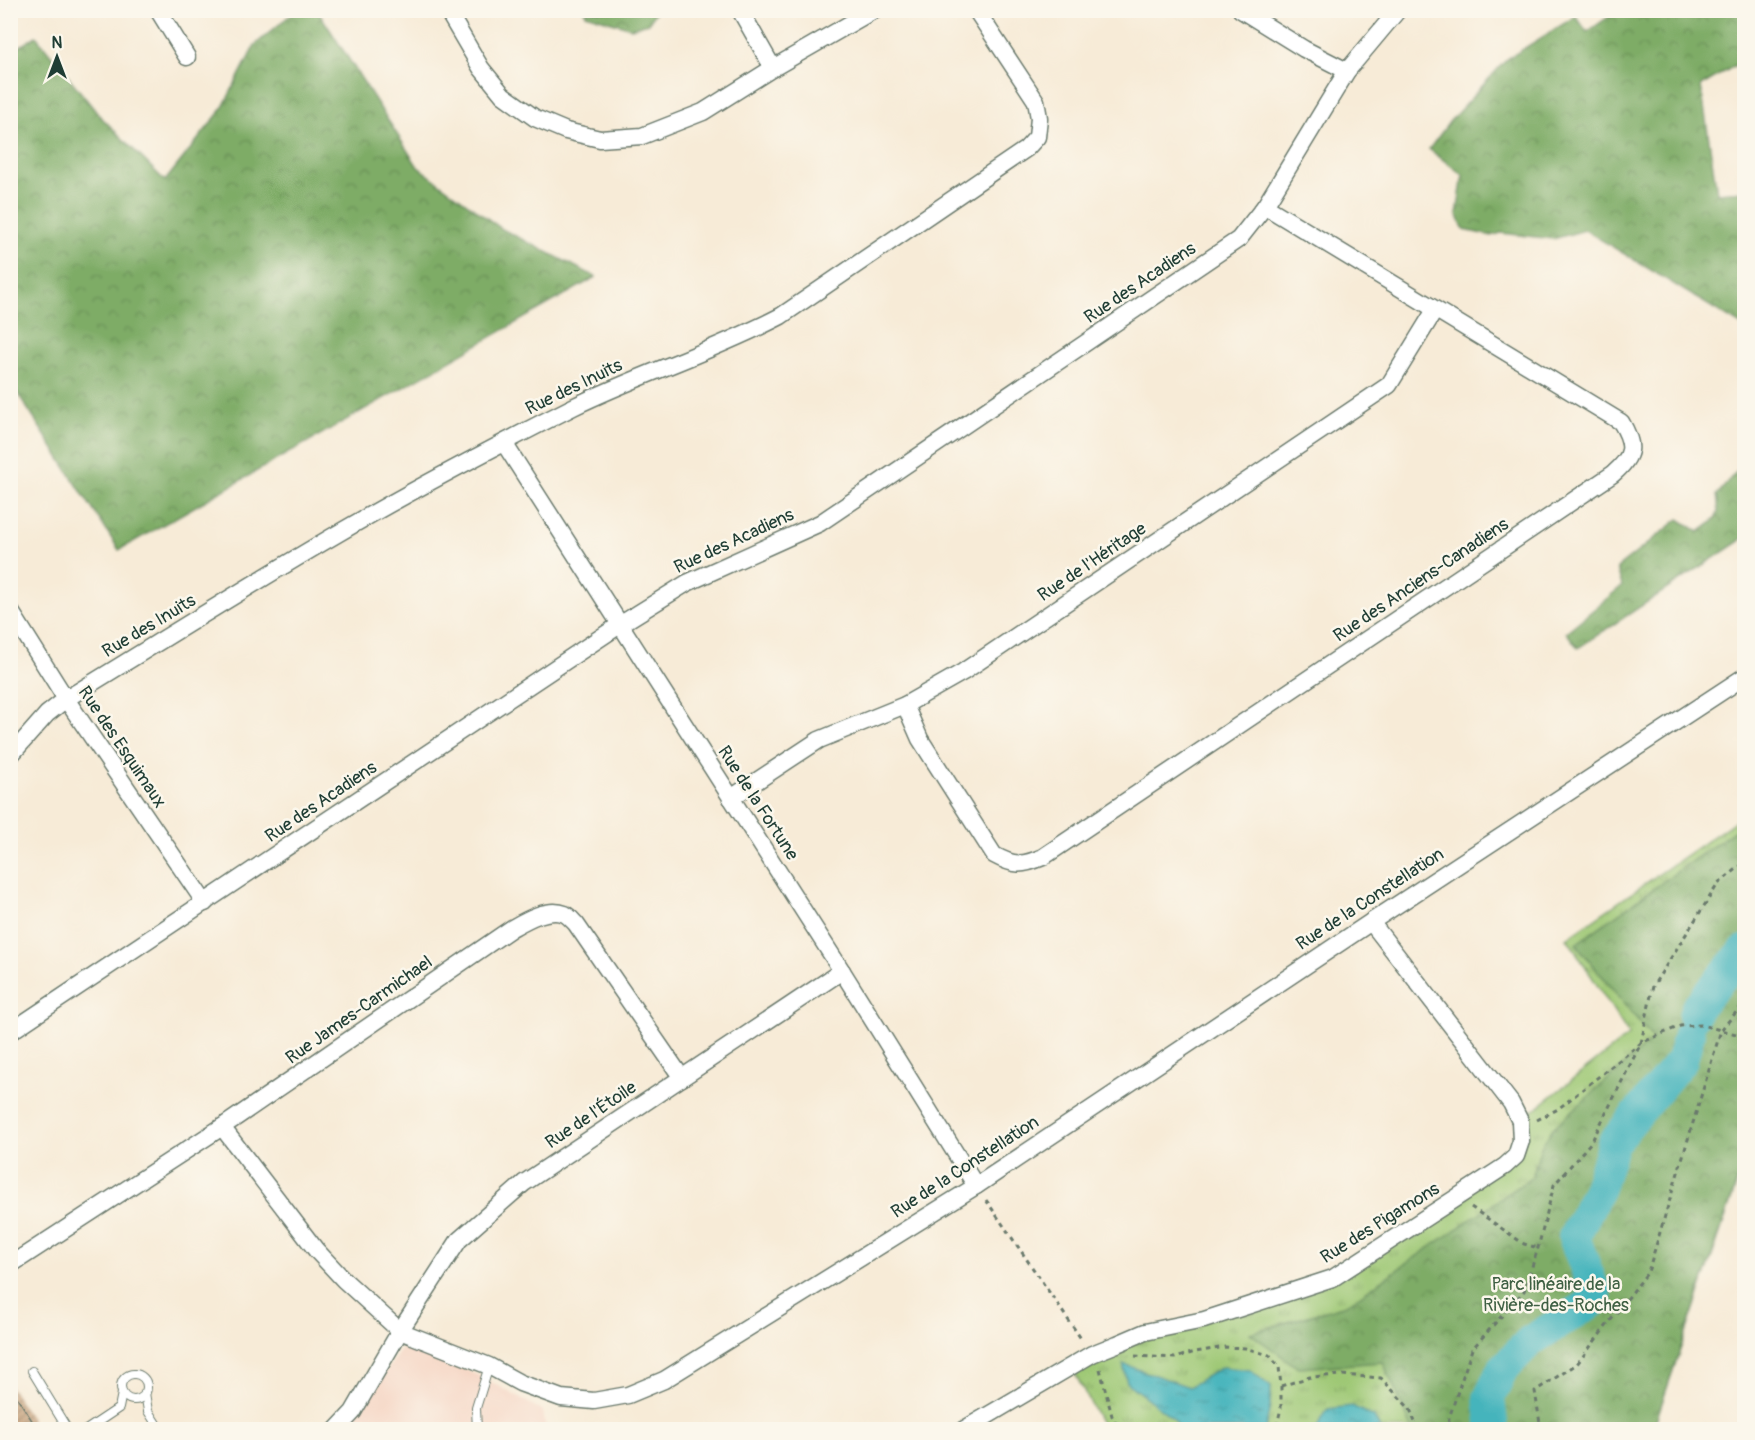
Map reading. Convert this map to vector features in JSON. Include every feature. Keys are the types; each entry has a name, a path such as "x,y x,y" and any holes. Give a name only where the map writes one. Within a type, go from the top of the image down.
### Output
{"street":[{"path":"158,10 187,57"},
{"path":"447,10 482,68 503,95 535,118 566,131 600,139 642,136 703,112 874,10"},
{"path":"740,10 774,68"},
{"name":"Rue des Inuits","path":"10,756 47,714 66,699 338,533 504,443 595,398 752,332 781,316 1026,150 1036,137 1039,118 1036,101 976,10"},
{"path":"1241,10 1305,49 1347,71"},
{"name":"Rue des Acadiens","path":"10,1032 621,624 687,582 820,523 1239,239 1265,206 1347,71 1398,10"},
{"name":"Rue des Anciens-Canadiens","path":"905,705 920,739 994,855 1010,864 1027,864 1043,857 1613,474 1623,465 1631,450 1629,434 1621,422 1265,206"},
{"name":"Rue de l'Héritage","path":"731,798 819,740 905,705 963,672 1389,385 1435,310"},
{"name":"Rue de la Fortune","path":"504,443 842,971 976,1186"},
{"name":"Rue des Esquimaux","path":"10,610 66,699 205,903"},
{"name":"Rue de la Constellation","path":"222,1127 316,1250 400,1331 489,1366 520,1383 561,1398 594,1401 628,1395 664,1380 976,1186 1371,922 1744,677"},
{"name":"Rue James-Carmichael","path":"10,1265 222,1127 512,928 531,918 550,913 566,914 576,924 682,1078"},
{"path":"1371,922 1511,1103 1520,1121 1520,1128"},
{"name":"Rue de l'Étoile","path":"336,1430 353,1412 400,1331 459,1240 524,1183 842,971"},
{"name":"Rue des Pigamons","path":"963,1430 1092,1354 1145,1332 1204,1320 1333,1278 1458,1197 1516,1156 1521,1141 1520,1128"}],"lane":[{"path":"477,1430 476,1408 489,1366"},
{"path":"32,1371 68,1430"},
{"path":"86,1430 119,1408 122,1393 120,1384 126,1376 135,1373 146,1381 148,1411 160,1430"},
{"path":"122,1393 129,1399 136,1400 146,1393"}],"path":[{"path":"1445,1430 1472,1349 1524,1291 1554,1185 1592,1141 1641,1043 1653,986 1718,884 1744,863"},
{"path":"1541,1430 1534,1391 1577,1364 1648,1272 1721,1030 1744,1003"},
{"path":"1520,1128 1558,1109 1641,1043 1680,1026 1701,1025 1744,1036"},
{"path":"976,1186 1092,1354 1102,1373 1112,1416 1120,1430"},
{"path":"1458,1197 1524,1244 1538,1248"},
{"path":"1117,1344 1125,1354 1139,1357 1175,1358 1225,1347 1245,1348 1269,1355 1279,1367 1281,1386 1281,1408 1276,1430"},
{"path":"1281,1386 1310,1377 1342,1375 1381,1378 1410,1409 1418,1430"}],"shaded area":[{"path":"405,1344 484,1378 543,1411 546,1429 341,1430 349,1423"}],"green space":[{"path":"296,10 318,11 418,167 502,229 596,277 119,550 11,383 11,52 36,36 98,114 165,181 222,109 255,45"},
{"path":"1654,10 1658,14 1660,10 1744,11 1744,60 1701,86 1717,193 1744,191 1744,327 1585,230 1553,239 1501,233 1492,236 1464,230 1457,214 1463,175 1429,149 1450,121 1507,59 1576,16 1587,32 1614,13"},
{"path":"584,11 656,11 648,23 631,28 586,14"},
{"path":"1737,471 1744,472 1744,538 1578,648 1566,632 1622,586 1617,568 1679,519 1699,532 1710,525 1718,513 1717,495"},
{"name":"Parc linéaire de la Rivière-des-Roches","path":"1744,815 1744,1163 1653,1429 1104,1429 1071,1366 1092,1354 1333,1278 1505,1166 1520,1121 1629,1035 1567,938"},
{"name":"Parc linéaire de la Rivière-des-Roches","path":"1744,824 1744,1161 1653,1429 1412,1429 1383,1362 1298,1368 1250,1333 1346,1305 1532,1177 1541,1147 1553,1128 1653,1039 1576,944"}],"water":[{"path":"1123,1364 1189,1387 1222,1367 1250,1370 1271,1387 1270,1407 1265,1429 1181,1429 1173,1418 1127,1383"},
{"path":"1352,1406 1374,1417 1380,1429 1316,1429 1328,1409"}],"building":[{"path":"10,1386 38,1430 10,1430"}],"waterway":[{"path":"1694,1016 1697,1007 1744,951"},
{"path":"1493,1430 1489,1398 1502,1370 1530,1341 1593,1302 1596,1295 1574,1237 1599,1188 1613,1143 1682,1060 1689,1034"}]}
